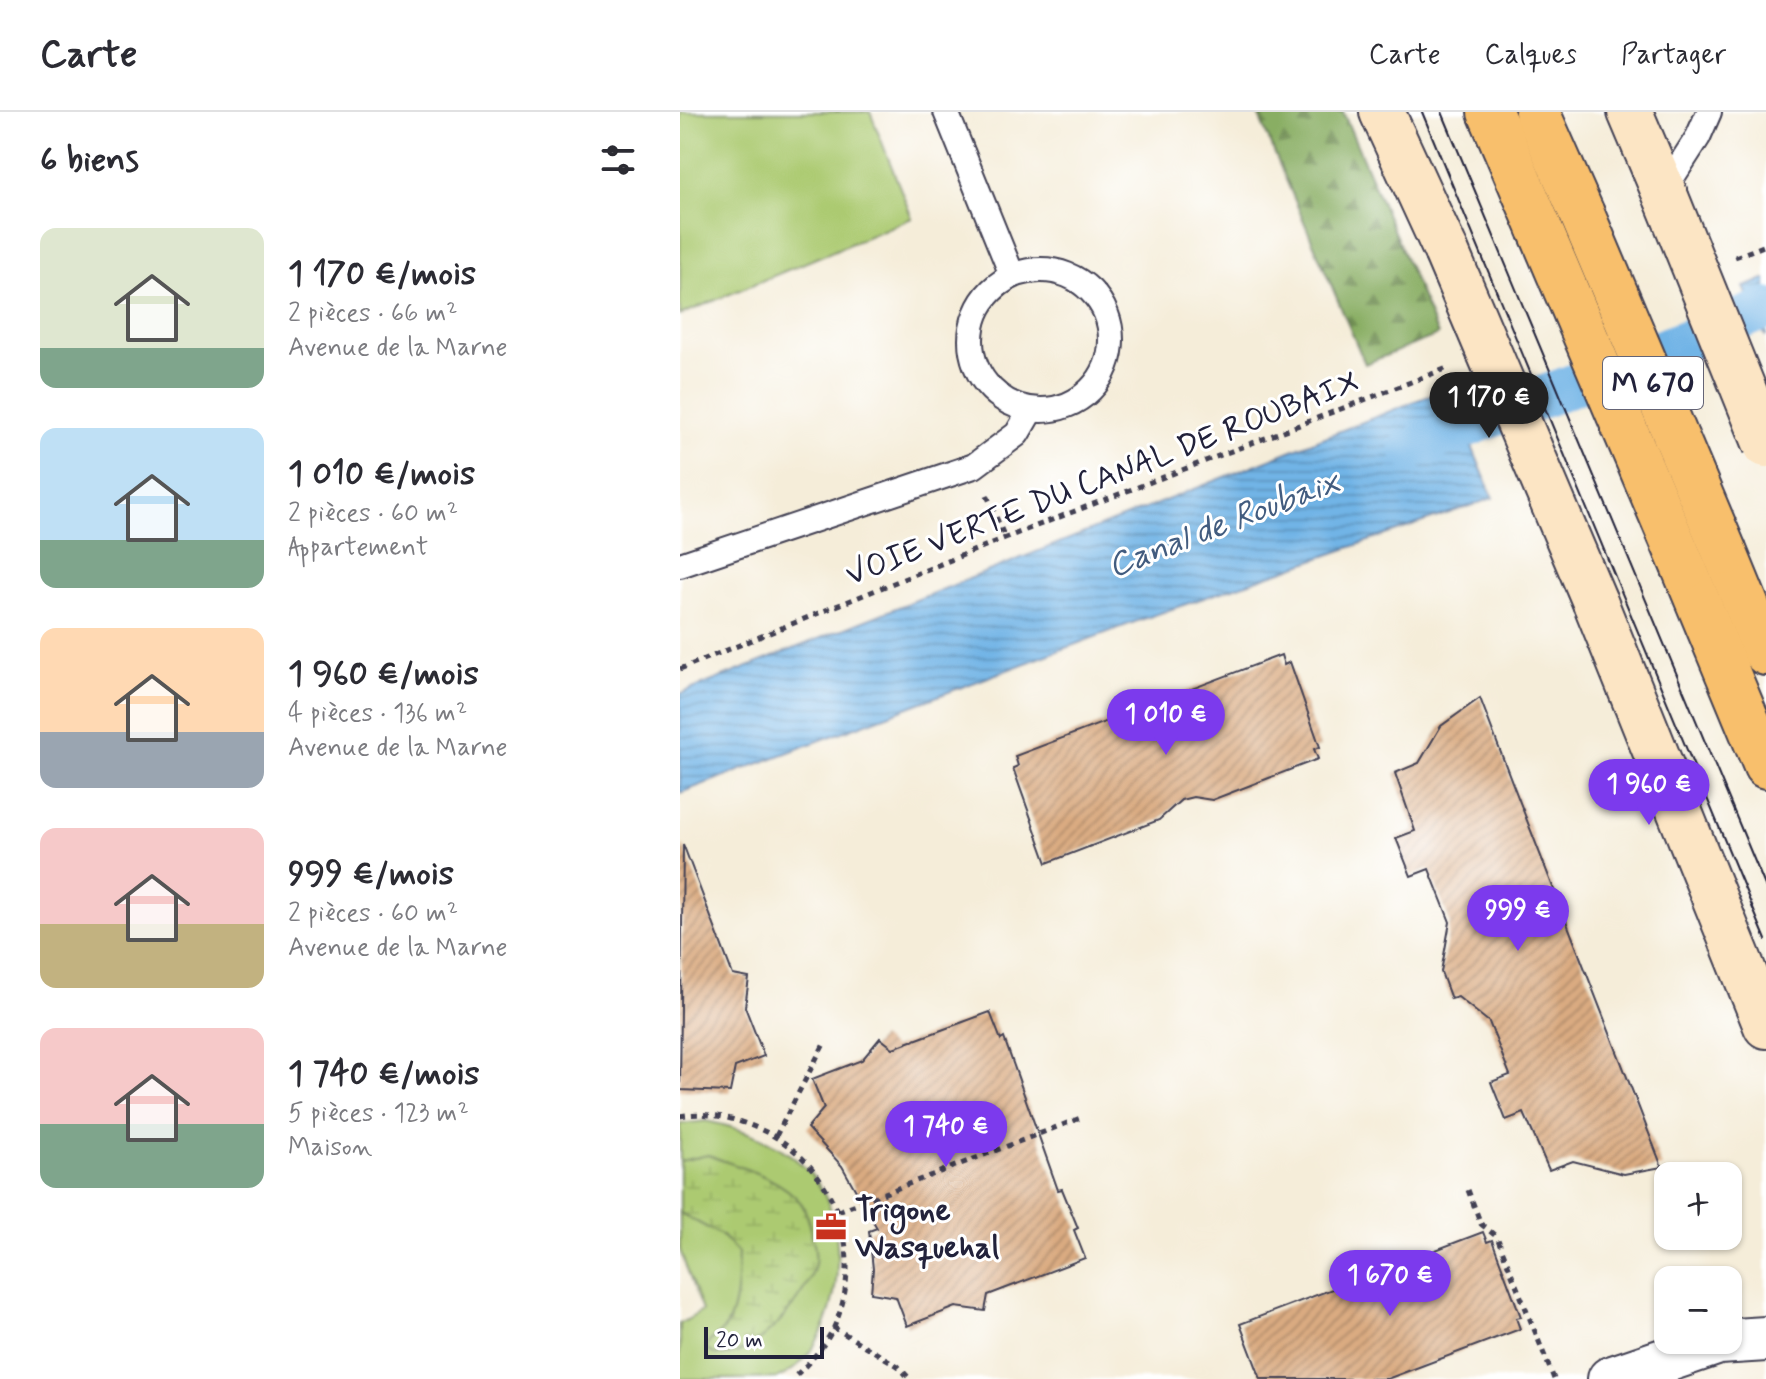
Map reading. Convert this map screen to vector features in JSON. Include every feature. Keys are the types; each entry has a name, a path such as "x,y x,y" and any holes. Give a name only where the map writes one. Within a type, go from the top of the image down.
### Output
{"main road":[{"name":"M 670","path":"1490,112 1766,766"},
{"name":"M 670","path":"1537,112 1766,653"}],"street":[{"path":"1382,112 1446,251 1595,602 1766,1026"},
{"path":"1630,112 1766,445"},
{"path":"1742,1326 1766,1308"},
{"path":"1742,1340 1766,1339"},
{"path":"1610,1379 1682,1354"}],"lane":[{"path":"946,112 1012,275"},
{"path":"1665,194 1709,112"},
{"path":"1038,269 1063,273 1086,285 1103,305 1111,330 1110,356 1100,379 1081,398 1058,409 1031,410 1007,402 987,385 974,363 970,337 976,311 991,290 1012,275 1038,269"},
{"path":"680,565 974,466 1017,434 1031,410"}],"path":[{"path":"1723,262 1766,245"},
{"name":"VOIE VERTE DU CANAL DE ROUBAIX","path":"680,669 1005,538 1465,361"},
{"path":"974,466 1005,538"},
{"path":"776,1136 825,1042"},
{"path":"680,1116 735,1118 776,1136 803,1156 823,1181 838,1211 847,1249 845,1289 833,1327 813,1359 792,1379"},
{"path":"838,1211 1083,1117"},
{"path":"1468,1190 1481,1224 1497,1237 1554,1379"},
{"path":"833,1327 898,1366 910,1379"}],"green space":[{"path":"680,112 870,112 912,218 680,315"},
{"path":"1257,112 1343,112 1438,335 1365,364"},
{"path":"706,1121 756,1136 787,1153 813,1177 832,1214 837,1239 837,1267 834,1295 826,1322 814,1346 798,1365 778,1378 680,1379 680,1324 702,1311 680,1250 680,1124"},
{"path":"708,1155 758,1174 792,1194 805,1211 815,1254 810,1277 787,1313 754,1344 737,1353 720,1355 706,1349 731,1317 738,1253 721,1235 680,1213 680,1161"}],"water":[{"path":"1766,279 1766,337 1744,287"},
{"path":"1448,388 1493,498 1140,620 680,793 680,694"}],"building":[{"path":"1281,655 1284,665 1290,662 1320,747 1314,749 1318,759 1212,800 1193,797 1181,800 1159,820 1047,863 1013,768 1018,766 1015,756"},
{"path":"1480,698 1660,1162 1654,1162 1654,1168 1624,1174 1573,1161 1549,1170 1524,1113 1506,1120 1491,1082 1510,1075 1489,1022 1458,997 1451,999 1441,972 1450,922 1429,869 1411,876 1396,838 1415,831 1395,773 1419,763 1441,726"},
{"path":"683,844 733,975 749,978 745,1007 764,1056 735,1067 730,1092 680,1090"},
{"path":"990,1012 1001,1040 1004,1038 1058,1190 1062,1189 1078,1228 1074,1230 1085,1258 988,1295 985,1311 956,1307 907,1326 896,1297 871,1293 873,1269 869,1231 877,1228 842,1166 807,1128 824,1108 812,1079 862,1060 880,1038 893,1048"},
{"path":"1483,1232 1487,1242 1492,1240 1521,1317 1516,1318 1520,1329 1387,1379 1261,1379 1240,1324"}],"waterway":[{"name":"Canal de Roubaix","path":"1410,449 1766,309"}],"tram line":[{"path":"1422,112 1766,940"},
{"path":"1442,112 1766,888"}],"place":[{"name":"Trigone Wasquehal","path":"831,1227"}]}
